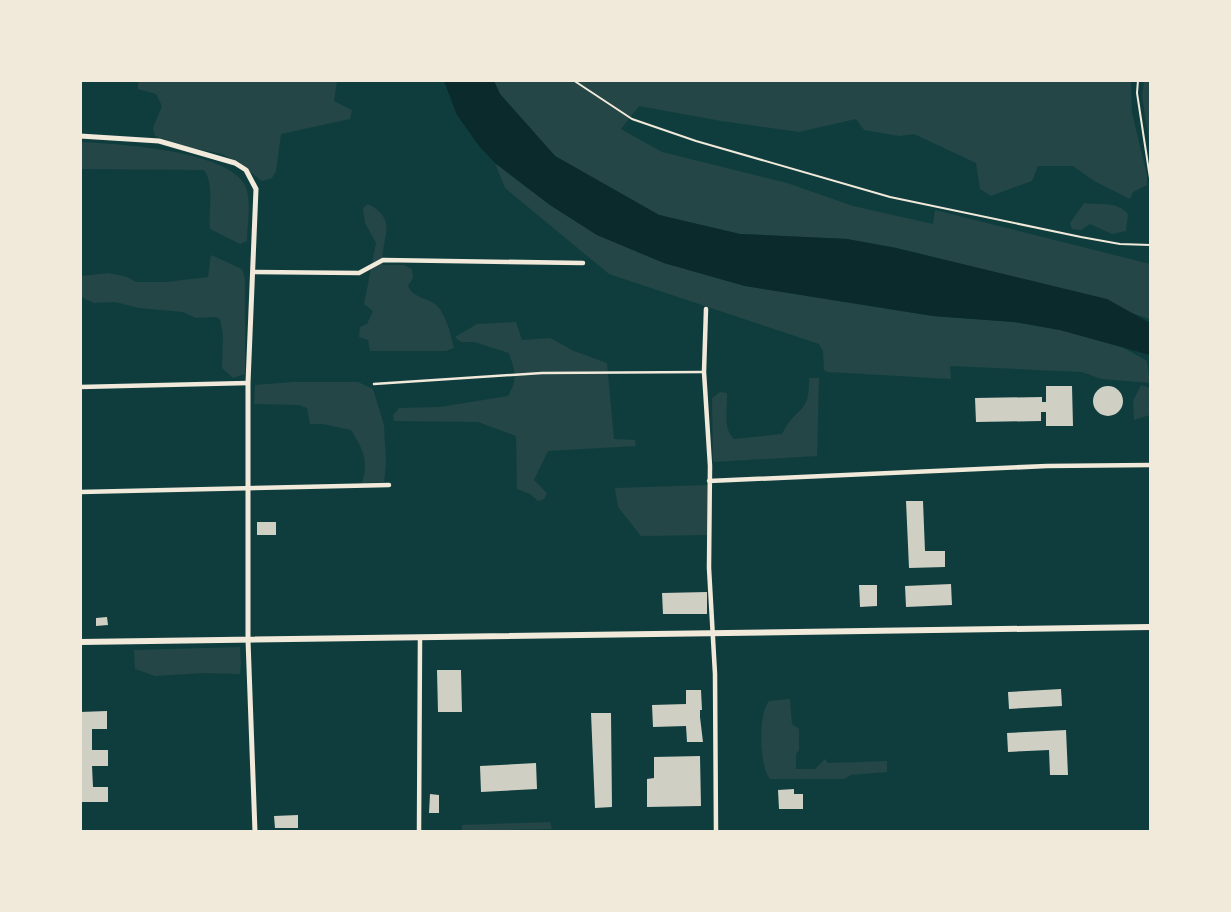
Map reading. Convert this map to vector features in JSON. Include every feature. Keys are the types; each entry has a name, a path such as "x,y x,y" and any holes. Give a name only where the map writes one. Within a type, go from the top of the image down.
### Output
{"main road":[{"path":"80,642 1150,627"}],"street":[{"path":"80,136 159,142 235,163 246,170 256,189 248,383 248,640 255,831"},
{"path":"253,272 359,273 383,260 583,262"},
{"path":"706,309 704,372 708,400 709,568 713,634 716,831"},
{"path":"80,387 248,383"},
{"path":"709,481 1047,466 1150,465"},
{"path":"80,492 389,485"},
{"path":"419,831 420,638"}],"lane":[{"path":"373,384 505,376 704,372"}],"path":[{"path":"573,80 632,119 696,141 890,197 1081,237 1120,244 1150,245"},
{"path":"1139,80 1137,93 1150,178"}],"shaded area":[{"path":"138,80 337,81 334,101 352,110 350,119 281,134 276,171 272,178 262,181 222,154 187,147 155,136 153,128 162,106 156,94 138,89"},
{"path":"444,81 494,81 500,94 555,156 659,215 740,234 847,239 896,248 1107,299 1150,323 1150,355 1060,330 1014,322 933,316 745,286 664,263 597,235 550,205 495,163 457,115"},
{"path":"494,81 1131,81 1132,113 1147,185 1133,192 1130,199 1094,181 1073,166 1038,166 1032,181 991,196 980,189 976,163 914,134 899,136 864,130 856,119 799,132 639,106 621,129 662,152 787,183 853,206 933,224 935,210 1150,264 1150,319 1036,282 896,248 847,239 740,234 659,215 555,156 500,94"},
{"path":"1144,81 1150,81 1150,148 1142,96"},
{"path":"81,142 167,151 191,156 231,171 243,182 248,195 247,241 240,244 210,229 210,191 204,170 81,169"},
{"path":"495,163 550,205 597,235 664,263 745,286 933,316 1014,322 1060,330 1122,347 1147,361 1150,383 1101,379 1082,372 950,366 951,379 828,372 824,370 823,351 819,344 609,274 505,188"},
{"path":"1084,203 1113,205 1124,210 1128,214 1126,231 1112,234 1090,224 1081,230 1072,229 1070,223"},
{"path":"368,204 378,210 386,224 383,265 404,265 412,269 413,278 408,286 417,296 432,302 443,313 454,348 446,351 370,351 368,340 359,337 360,327 367,324 373,311 364,304 376,243 365,223 363,208"},
{"path":"211,255 242,269 245,279 245,374 233,378 222,368 223,335 220,319 196,318 183,312 139,308 115,302 94,303 81,297 81,276 109,273 136,282 208,277"},
{"path":"516,322 522,340 550,338 574,351 607,363 614,439 635,440 636,446 548,451 534,480 547,493 544,499 538,501 530,494 517,489 516,436 478,422 394,421 393,415 399,408 440,407 508,396 514,375 509,353 474,342 461,342 455,337 477,324"},
{"path":"809,378 819,378 817,456 713,462 712,398 720,392 727,393 727,424 734,439 782,434 805,405"},
{"path":"358,382 373,389 384,425 384,482 362,483 364,455 351,430 310,424 307,408 299,405 254,404 255,385"},
{"path":"1141,385 1150,388 1150,415 1134,420 1133,401"},
{"path":"709,485 710,535 641,536 618,507 615,488"},
{"path":"240,647 240,674 155,676 135,669 134,650"},
{"path":"790,699 792,724 799,729 796,769 815,769 825,759 828,763 887,761 887,772 851,775 844,779 770,779 762,752 765,708 769,701"},
{"path":"550,822 552,829 462,831 462,825"}],"building":[{"path":"1046,386 1072,386 1073,426 1046,426 1046,412 1041,412 1041,421 976,422 975,398 1042,397 1042,402 1046,402"},
{"path":"1108,386 1119,390 1123,401 1119,412 1108,416 1097,412 1093,401 1097,390"},
{"path":"906,501 923,501 925,551 945,551 945,567 909,568"},
{"path":"257,522 276,522 276,535 257,535"},
{"path":"951,584 952,605 906,607 905,586"},
{"path":"859,585 877,585 877,606 860,607"},
{"path":"707,592 707,614 663,614 662,593"},
{"path":"107,617 108,625 96,626 96,618"},
{"path":"437,670 461,670 462,712 438,712"},
{"path":"1061,689 1062,706 1009,709 1008,692"},
{"path":"686,690 701,690 703,742 687,742 686,726 653,727 652,705 686,704"},
{"path":"107,711 107,729 92,729 92,750 108,750 108,766 92,766 93,787 108,787 108,802 81,802 80,712"},
{"path":"591,713 611,713 612,807 595,808"},
{"path":"1066,730 1068,775 1050,775 1049,750 1008,752 1007,733"},
{"path":"700,756 701,806 647,807 647,779 654,778 654,757"},
{"path":"536,763 537,789 481,792 480,766"},
{"path":"794,789 794,794 803,794 803,809 779,809 778,790"},
{"path":"430,794 439,795 439,813 429,813"},
{"path":"298,815 298,828 275,828 274,816"}]}
